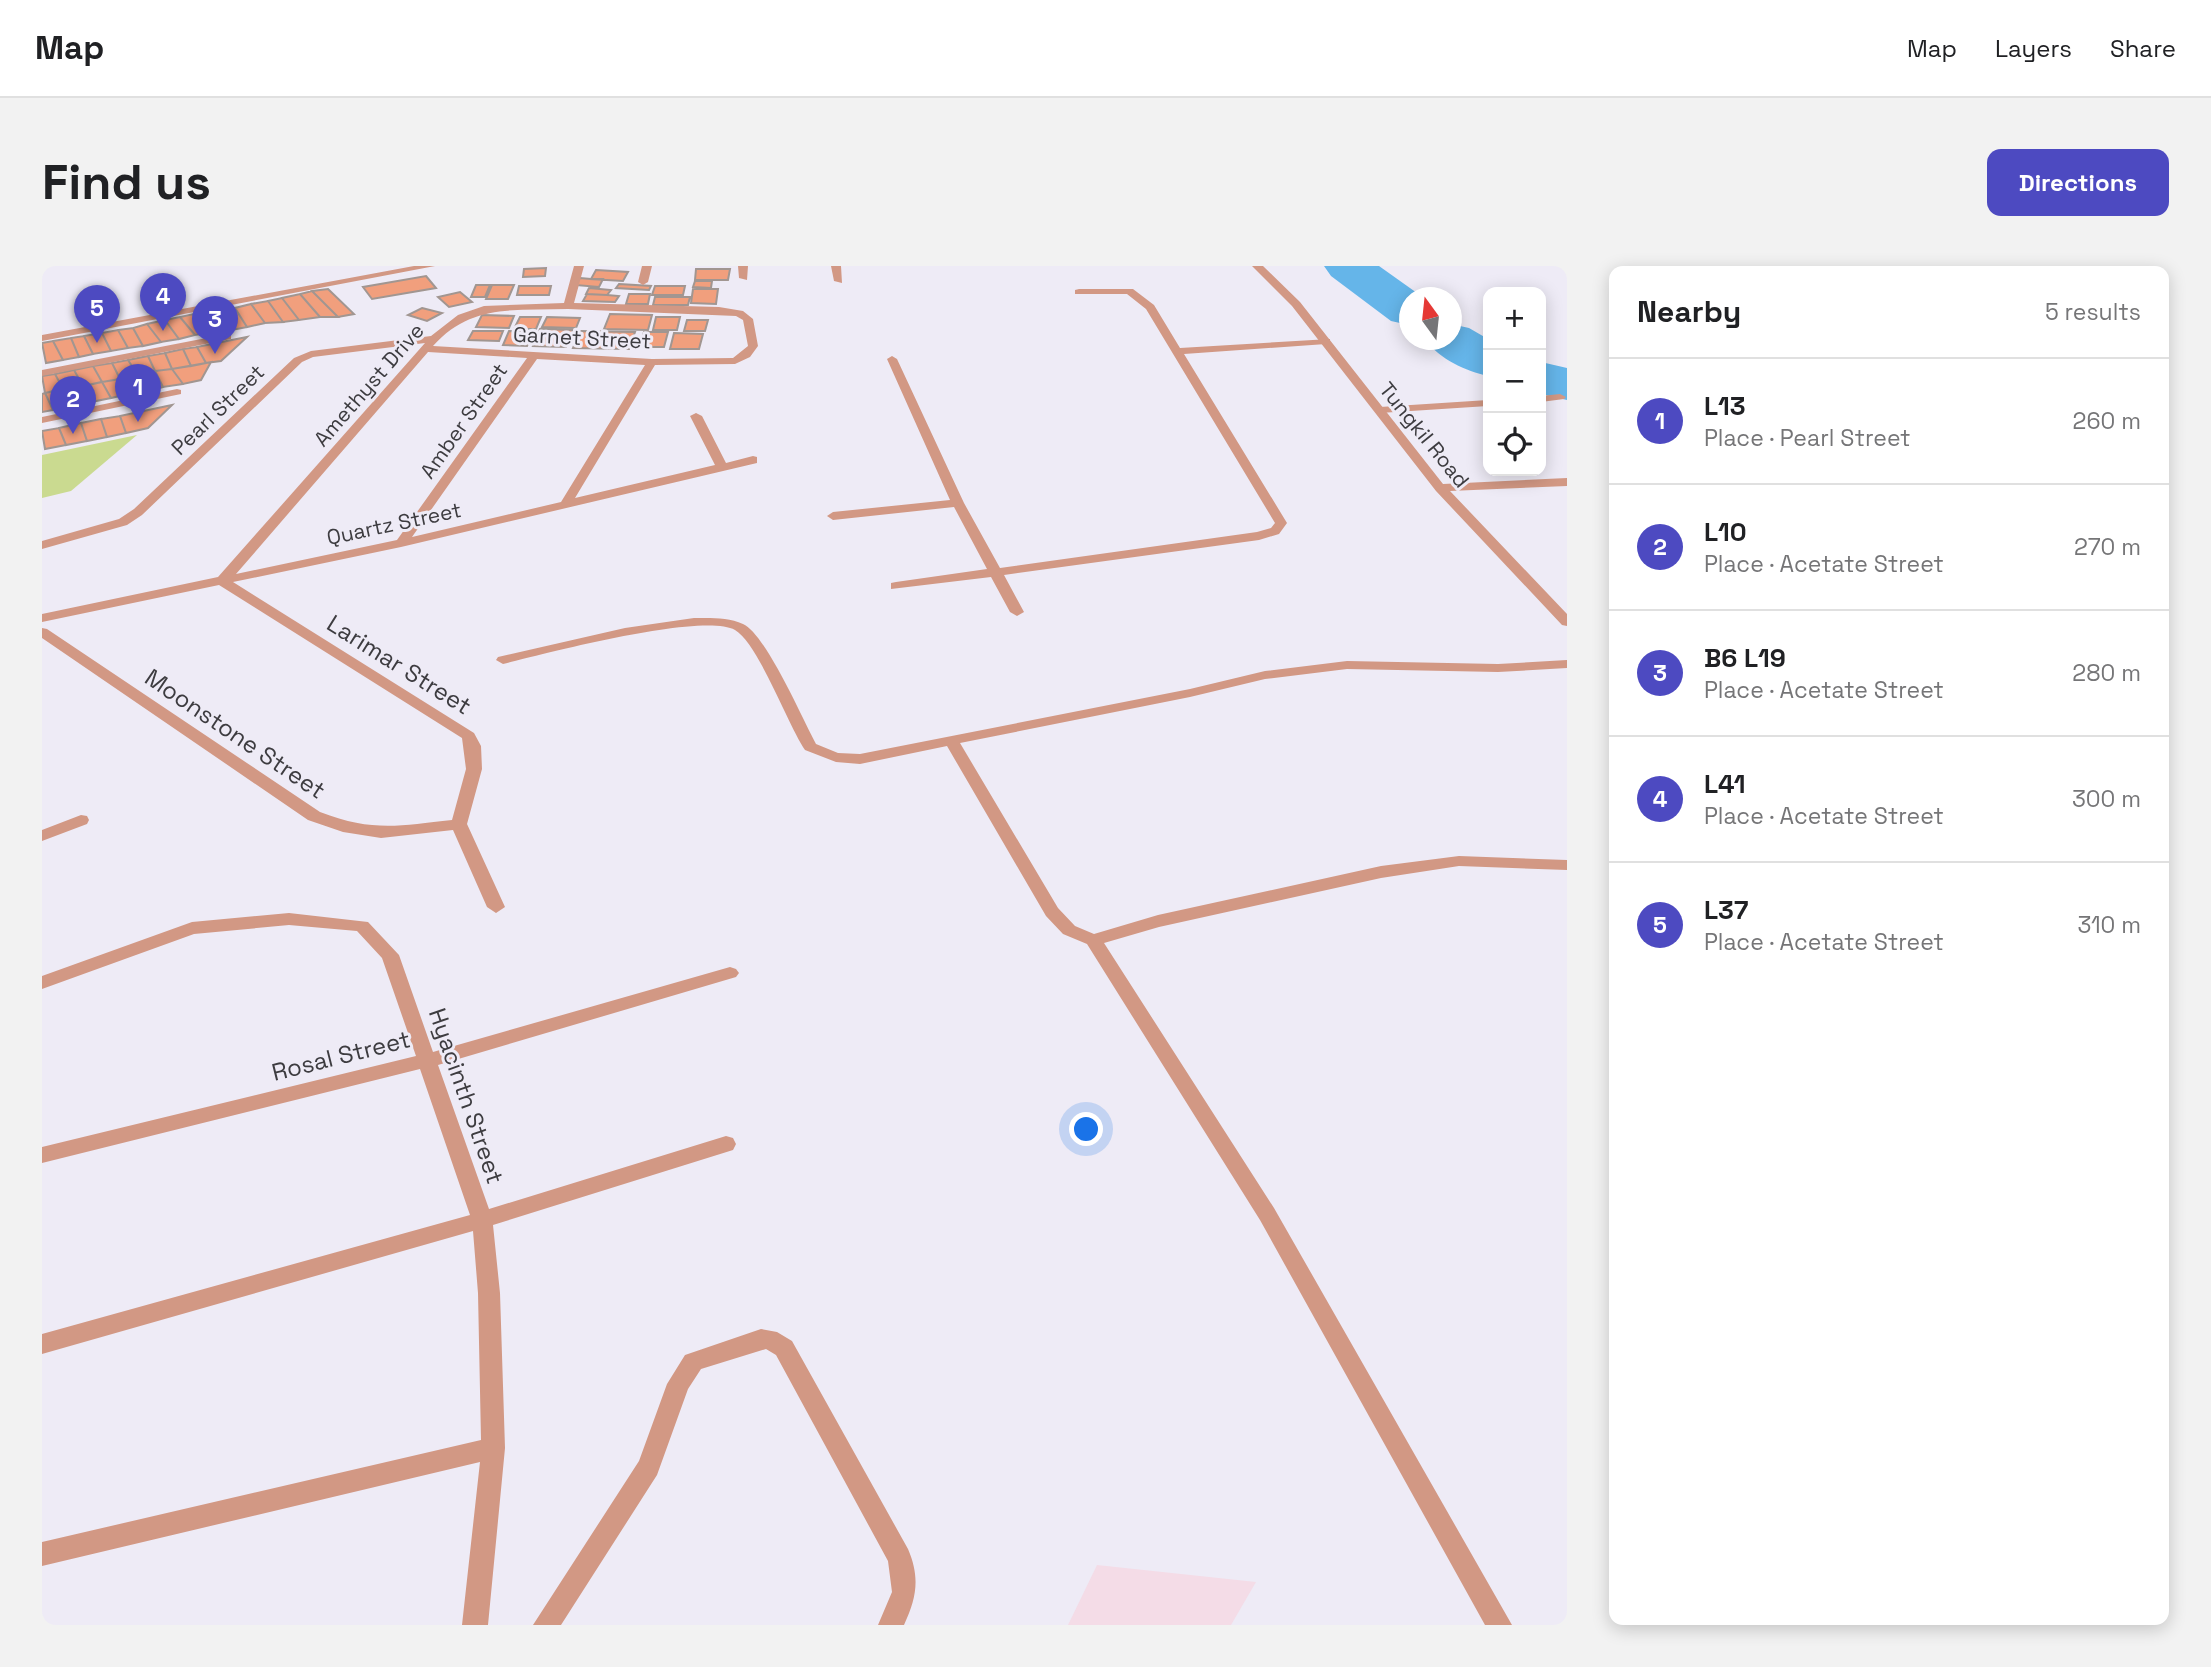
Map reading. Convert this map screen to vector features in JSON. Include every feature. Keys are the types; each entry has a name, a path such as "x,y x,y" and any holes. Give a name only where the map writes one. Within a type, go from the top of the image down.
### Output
{"street":[{"path":"42,338 430,266"},
{"path":"568,306 579,266"},
{"path":"643,282 647,266"},
{"path":"743,266 744,278"},
{"path":"836,266 839,281"},
{"name":"Tungkil Road","path":"1257,266 1296,304 1440,488 1567,622"},
{"path":"896,586 1259,536 1275,531 1281,523 1150,307 1129,291 1079,292"},
{"name":"Amethyst Drive","path":"222,581 430,344 462,317 484,309 568,306 719,310 739,313 748,319 753,346 746,355 735,361"},
{"path":"42,373 227,337"},
{"path":"1177,351 1326,341"},
{"name":"Garnet Street","path":"430,344 534,355 652,362 735,361"},
{"name":"Pearl Street","path":"42,545 122,522 138,512 298,360 311,354 430,344"},
{"name":"Amber Street","path":"401,543 534,355"},
{"path":"892,359 958,503 1017,612"},
{"path":"565,505 652,362"},
{"path":"42,420 177,392"},
{"path":"1546,398 1560,397"},
{"path":"1380,410 1483,403"},
{"path":"696,416 722,467"},
{"name":"Quartz Street","path":"42,618 401,543 753,460"},
{"path":"1440,488 1567,482"},
{"path":"833,516 958,503"},
{"name":"Larimar Street","path":"222,581 469,736 474,745 475,758 471,787 459,824"},
{"path":"503,660 682,622 718,620 741,627 758,651 810,747 836,757 860,759 1265,676 1347,665 1498,668 1567,664"},
{"name":"Moonstone Street","path":"42,632 314,816 343,827 382,833 459,824"},
{"path":"952,742 1052,912 1069,930 1093,940 1267,1214 1499,1625"},
{"path":"42,836 81,820"},
{"path":"459,824 496,907"},
{"path":"1093,940 1158,921 1381,872 1459,861 1567,865"},
{"name":"Hyacinth Street","path":"42,983 192,928 289,919 362,926 390,955 482,1220 489,1293 493,1448 475,1625"},
{"name":"Rosal Street","path":"42,1155 426,1061 730,973"},
{"path":"42,1344 482,1220 726,1144"},
{"path":"546,1625 649,1467 678,1384 693,1363 761,1339 769,1339 784,1348 899,1557 904,1572 905,1597 891,1625"},
{"path":"42,1554 493,1448"}],"shaded area":[{"path":"1097,1565 1256,1582 1231,1625 1068,1625"}],"green space":[{"path":"137,435 71,491 42,498 42,455"}],"building":[{"path":"546,268 545,276 523,277 524,269"},
{"path":"696,269 730,269 728,280 695,280"},
{"path":"596,270 628,272 623,281 591,279"},
{"path":"426,276 436,288 372,299 363,287"},
{"path":"580,278 603,279 599,287 575,285"},
{"path":"695,281 712,281 711,288 693,287"},
{"path":"619,284 651,286 649,290 616,288"},
{"path":"476,285 490,285 485,297 471,297"},
{"path":"492,285 514,285 508,299 486,299"},
{"path":"519,286 551,286 549,295 517,295"},
{"path":"655,286 685,286 683,295 652,295"},
{"path":"589,288 611,290 607,295 586,294"},
{"path":"328,289 354,314 338,317 312,291"},
{"path":"693,289 718,289 716,304 691,303"},
{"path":"312,291 338,317 320,317 300,294"},
{"path":"460,292 472,302 449,307 438,297"},
{"path":"300,294 320,317 299,320 282,298"},
{"path":"587,294 619,296 615,302 583,301"},
{"path":"629,294 650,294 648,304 626,304"},
{"path":"655,297 690,297 688,305 653,305"},
{"path":"282,298 299,320 283,322 268,301"},
{"path":"268,301 283,322 265,323 251,304"},
{"path":"251,304 265,323 247,327 235,308"},
{"path":"235,308 247,327 232,330 217,310"},
{"path":"422,308 442,313 427,321 408,315"},
{"path":"217,310 232,330 214,332 198,313"},
{"path":"198,313 214,332 195,335 180,317"},
{"path":"610,314 652,315 648,330 604,329"},
{"path":"482,315 514,316 509,328 476,327"},
{"path":"180,317 195,335 179,339 165,320"},
{"path":"520,317 541,317 536,329 514,329"},
{"path":"547,317 580,318 576,328 542,327"},
{"path":"656,317 680,317 677,330 653,330"},
{"path":"165,320 179,339 161,342 147,324"},
{"path":"687,320 708,320 705,331 684,331"},
{"path":"147,324 161,342 143,346 133,328"},
{"path":"133,328 143,346 128,348 118,330"},
{"path":"540,329 573,330 566,347 533,346"},
{"path":"118,330 128,348 111,351 102,333"},
{"path":"473,331 503,331 499,341 468,340"},
{"path":"509,331 532,332 527,346 503,345"},
{"path":"580,331 635,332 629,349 573,348"},
{"path":"644,332 668,332 664,347 639,347"},
{"path":"102,333 111,351 93,354 84,336"},
{"path":"674,333 703,334 699,349 670,349"},
{"path":"84,336 93,354 79,357 71,338"},
{"path":"247,337 221,361 206,363 197,347"},
{"path":"71,338 79,357 63,360 53,341"},
{"path":"53,341 63,360 46,363 42,343"},
{"path":"197,347 206,363 191,366 183,349"},
{"path":"183,349 191,366 172,369 165,353"},
{"path":"165,353 172,369 155,371 148,356"},
{"path":"148,356 155,371 138,375 128,360"},
{"path":"128,360 138,375 120,379 112,363"},
{"path":"211,362 201,380 183,384 172,369"},
{"path":"112,363 120,379 102,382 93,366"},
{"path":"93,366 102,382 83,386 74,370"},
{"path":"172,369 183,384 163,387 155,371"},
{"path":"74,370 83,386 63,389 55,374"},
{"path":"155,371 163,387 147,391 138,375"},
{"path":"55,374 63,389 45,393 42,376"},
{"path":"138,375 147,391 128,394 120,379"},
{"path":"120,379 128,394 111,398 102,382"},
{"path":"102,382 111,398 91,402 83,386"},
{"path":"83,386 91,402 72,406 63,389"},
{"path":"63,389 72,406 53,410 45,393"},
{"path":"45,393 53,410 42,412 42,394"},
{"path":"172,405 148,428 126,433 120,416"},
{"path":"120,416 126,433 107,437 101,419"},
{"path":"101,419 107,437 87,441 81,423"},
{"path":"81,423 87,441 66,445 59,428"},
{"path":"59,428 66,445 45,449 42,431"}],"waterway":[{"path":"1348,266 1399,303"},
{"path":"1462,345 1483,357"},
{"path":"1546,379 1567,384"}],"place":[{"name":"L41","path":"163,331"},
{"name":"L37","path":"97,343"},
{"name":"B6 L19","path":"215,354"},
{"name":"L13","path":"138,422"},
{"name":"L10","path":"73,434"}]}
